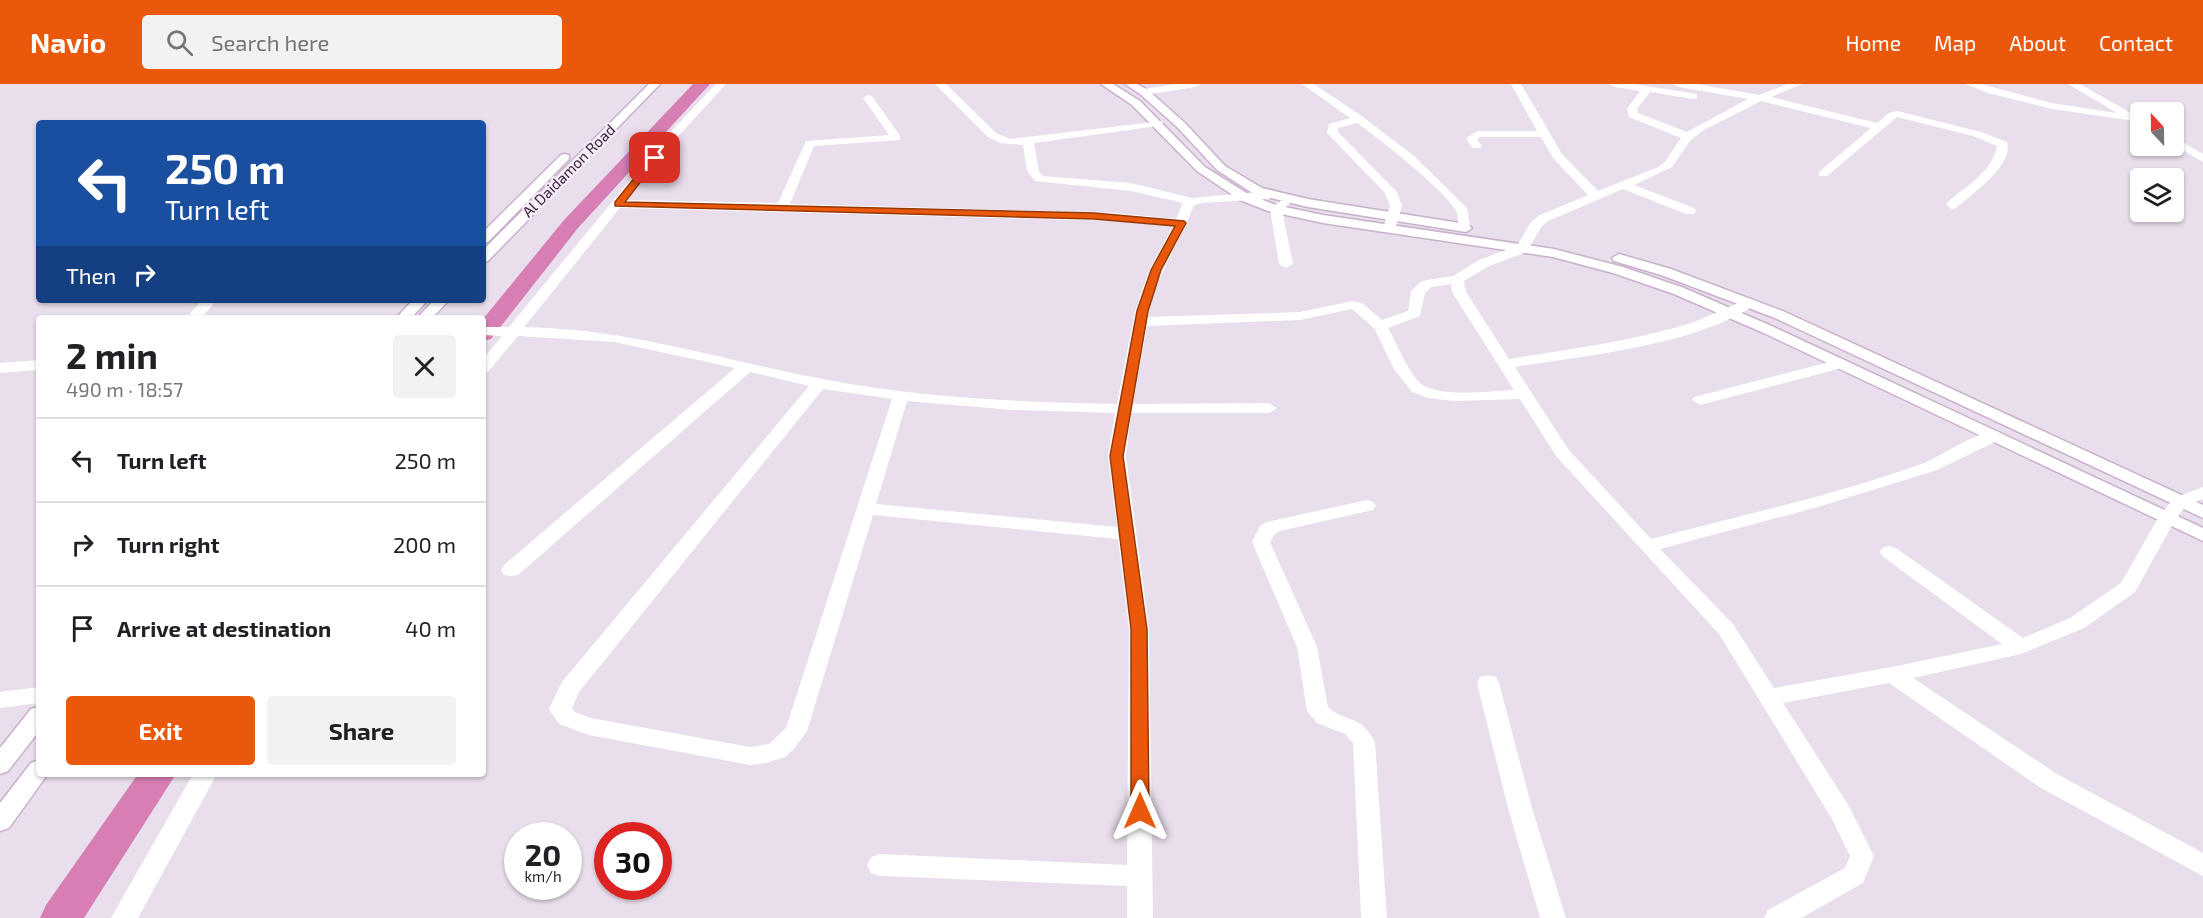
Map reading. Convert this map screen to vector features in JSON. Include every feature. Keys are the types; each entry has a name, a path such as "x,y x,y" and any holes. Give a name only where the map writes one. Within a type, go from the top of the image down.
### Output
{"street":[{"name":"Al Daidamon Road","path":"486,236 639,84"},
{"name":"Al Daidamon Road","path":"486,255 655,84"},
{"path":"486,365 667,142 721,84"},
{"path":"941,84 992,135 1010,142 1158,123"},
{"path":"1106,84 1136,103 1201,169 1244,197"},
{"path":"1130,84 1181,125 1221,168 1273,202 1286,264"},
{"path":"1144,93 1195,84"},
{"path":"1307,84 1359,119 1402,153 1455,201 1463,211 1464,228"},
{"path":"1516,84 1559,159 1596,196"},
{"path":"1615,84 1744,104"},
{"path":"1679,84 1761,98 1881,127"},
{"path":"1776,84 1793,86"},
{"path":"1971,84 2053,107 2130,119"},
{"path":"2073,84 2130,116"},
{"path":"1380,326 1415,313 1418,291 1427,284 1457,279 1484,263 1526,244 1534,225 1544,218 1666,167 1689,137 1744,104 1793,86"},
{"path":"1647,89 1632,109 1633,115 1689,137"},
{"path":"782,207 810,143 896,138 868,98"},
{"path":"1823,174 1893,115 1904,114 1977,134 2002,144 2003,150 1995,165 1952,204"},
{"path":"1359,119 1333,126 1332,133 1391,192 1396,206 1391,223"},
{"path":"1476,146 1471,138 1478,134 1545,134"},
{"path":"1028,141 1033,171 1039,179 1131,187 1191,201 1244,197 1391,223 1622,258 1791,320 2174,510 2203,535"},
{"path":"2184,147 2203,159"},
{"path":"1623,185 1690,211"},
{"path":"1273,202 1289,199 1391,223 1464,228 1618,270 1679,291 1732,314 1993,436 2174,510 2203,512"},
{"path":"1140,918 1139,629 1117,456 1140,322 1156,270 1191,201"},
{"path":"618,204 1117,217 1181,223"},
{"path":"1457,279 1459,292 1562,452 1647,546 1726,628 1841,813 1862,856 1854,875 1777,918"},
{"path":"195,315 207,303"},
{"path":"406,315 419,303"},
{"path":"427,315 439,303"},
{"path":"1505,364 1666,335 1732,314 1748,303"},
{"path":"1140,322 1300,316 1352,305 1357,306 1380,326 1417,389 1443,396 1524,394"},
{"path":"489,331 614,338 819,384 901,396 989,404 1124,410 1269,408"},
{"path":"1700,400 1841,364"},
{"path":"0,368 32,366"},
{"path":"0,377 32,366"},
{"path":"511,570 746,367"},
{"path":"819,384 570,688 560,709 567,718 589,726 750,756 770,754 783,748 796,731 901,396"},
{"path":"1647,546 1812,503 1931,466 1993,436"},
{"path":"1769,697 1892,675 2021,646 2077,623 2128,587 2174,510 2203,492"},
{"path":"1367,506 1274,526 1267,530 1261,542 1307,647 1318,711 1324,718 1349,725 1356,730 1364,742 1374,918"},
{"path":"866,509 1126,534"},
{"path":"1888,552 2021,646"},
{"path":"1892,675 2049,781 2203,865"},
{"path":"1488,683 1520,808 1553,918"},
{"path":"0,700 36,695"},
{"path":"0,765 36,719"},
{"path":"0,821 36,773"},
{"path":"124,918 203,777"},
{"path":"880,865 1140,876"}],"waterway":[{"path":"486,330 571,224 702,84"},
{"path":"61,918 156,777"}],"route":[{"path":"655,158 618,204 1094,216 1181,223 1156,270 1142,311 1118,441 1117,456 1139,629 1140,811"}]}
